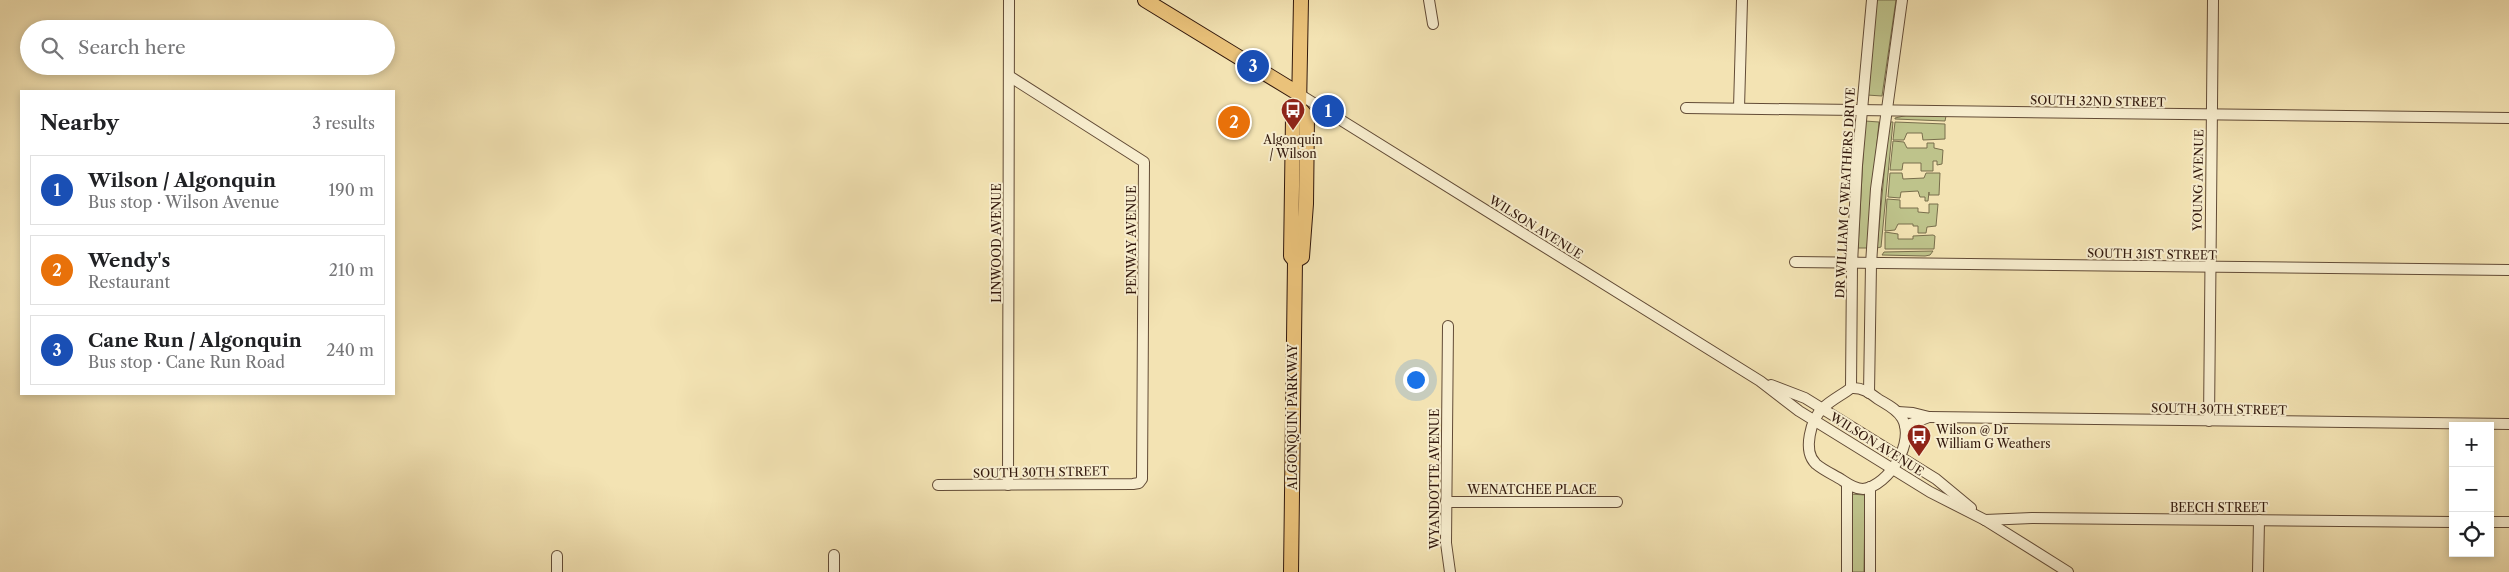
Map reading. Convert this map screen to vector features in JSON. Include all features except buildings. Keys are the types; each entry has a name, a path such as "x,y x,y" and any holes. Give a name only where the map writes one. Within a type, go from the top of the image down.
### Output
{"main road":[{"path":"1145,0 1299,101"},
{"name":"ALGONQUIN PARKWAY","path":"1291,572 1295,261 1291,256 1293,117 1299,101 1301,0"}],"street":[{"name":"LINWOOD AVENUE","path":"1008,485 1009,0"},
{"path":"1429,0 1433,24"},
{"path":"1739,108 1742,0"},
{"name":"DR WILLIAM G WEATHERS DRIVE","path":"1851,388 1852,264 1861,110 1872,0"},
{"path":"1869,393 1871,264 1876,189 1902,0"},
{"name":"YOUNG AVENUE","path":"2209,421 2213,0"},
{"name":"PENWAY AVENUE","path":"1009,76 1144,162 1142,479"},
{"name":"WILSON AVENUE","path":"1299,101 1760,381 1815,421 1892,469 1930,492 1985,520 2068,572"},
{"name":"SOUTH 32ND STREET","path":"1686,108 2509,118"},
{"name":"SOUTH 31ST STREET","path":"1795,262 2509,270"},
{"name":"WYANDOTTE AVENUE","path":"1448,326 1446,543 1450,572"},
{"name":"WILSON AVENUE","path":"1760,381 1805,398 1936,479 1985,520"},
{"path":"1851,388 1860,388 1869,393 1898,412 1905,426 1904,448 1892,469 1870,487 1858,488 1847,484 1816,464 1812,458 1809,442 1815,421 1822,409 1851,388"},
{"name":"SOUTH 30TH STREET","path":"1898,412 1929,417 2509,424"},
{"name":"SOUTH 30TH STREET","path":"1905,426 1929,417"},
{"name":"SOUTH 30TH STREET","path":"938,485 1133,484 1140,483 1142,479"},
{"path":"1847,484 1847,572"},
{"path":"1870,487 1870,572"},
{"name":"WENATCHEE PLACE","path":"1446,502 1617,502"},
{"name":"BEECH STREET","path":"1985,520 2032,518 2449,522"},
{"path":"2258,572 2259,520"},
{"path":"2494,522 2509,522"},
{"path":"834,554 834,572"},
{"path":"557,556 557,572"}],"green space":[{"path":"1877,0 1896,0 1882,96 1867,95"},
{"path":"1908,115 1946,116 1945,121 1895,119"},
{"path":"1865,121 1879,122 1867,248 1858,248"},
{"path":"1889,122 1893,122 1881,247 1877,248"},
{"path":"1895,122 1945,124 1945,139 1923,140 1922,133 1907,133 1904,140 1893,140"},
{"path":"1893,141 1904,142 1907,148 1927,148 1927,143 1934,143 1934,148 1943,150 1942,164 1937,165 1937,161 1933,161 1933,171 1921,171 1921,163 1903,163 1902,170 1890,170"},
{"path":"1890,173 1902,173 1903,179 1924,178 1926,173 1940,173 1939,195 1929,195 1929,192 1928,201 1925,201 1925,197 1920,197 1918,191 1901,192 1900,198 1888,197"},
{"path":"1887,199 1900,200 1900,208 1918,208 1918,212 1929,213 1929,204 1938,204 1936,226 1927,227 1926,233 1918,233 1918,226 1913,226 1913,224 1898,224 1895,230 1885,231"},
{"path":"1885,232 1898,234 1898,239 1913,239 1913,236 1933,235 1935,236 1934,249 1885,249"},
{"path":"1933,251 1930,255 1925,256 1882,255 1884,252"},
{"path":"1850,494 1865,495 1864,572 1849,572"}],"place":[{"name":"Cane Run / Algonquin","path":"1253,66"},
{"name":"Wilson / Algonquin","path":"1328,111"},
{"name":"Wendy's","path":"1234,122"},
{"name":"Algonquin / Wilson","path":"1293,131"},
{"name":"Wilson @ Dr William G Weathers","path":"1919,457"}]}
